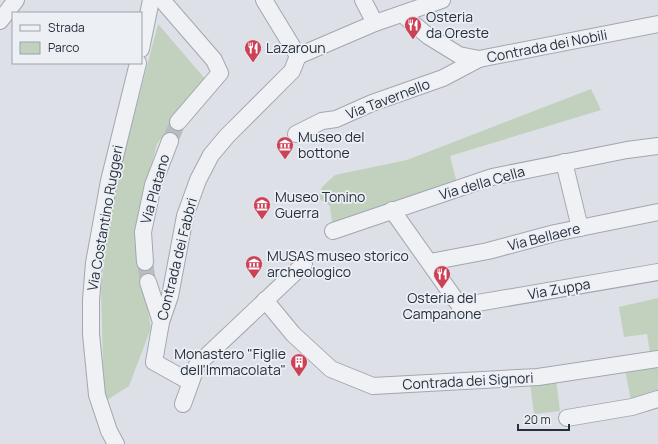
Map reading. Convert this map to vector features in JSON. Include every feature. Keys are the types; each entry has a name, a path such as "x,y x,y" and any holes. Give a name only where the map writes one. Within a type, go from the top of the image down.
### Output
{"street":[{"path":"0,21 16,0"},
{"path":"142,44 151,0"},
{"path":"162,0 214,60 220,73 178,122"},
{"path":"264,0 298,56 375,23 442,0"},
{"path":"363,0 375,23"},
{"name":"Contrada dei Nobili","path":"402,14 428,36 459,55 479,59 658,24"},
{"name":"Contrada dei Fabbri","path":"190,382 154,362 161,322 170,296 185,216 198,180 211,155 227,136 292,71 298,56"},
{"name":"Via Tavernello","path":"296,134 322,121 336,119 372,103 443,78 479,59"},
{"name":"Via Costantino Ruggeri","path":"116,444 109,431 97,395 91,334 91,300 94,263 110,181 138,64"},
{"name":"Via Platano","path":"145,262 143,232 153,185 170,141"},
{"name":"Via della Cella","path":"333,231 492,177 627,150 658,146"},
{"path":"564,162 580,228"},
{"path":"392,210 430,262"},
{"name":"Via Bellaere","path":"430,262 488,251 555,232 658,212"},
{"name":"Via Zuppa","path":"430,262 460,306 658,272"},
{"path":"183,404 197,366 304,264"},
{"path":"148,282 161,322"},
{"name":"Contrada dei Signori","path":"265,300 293,334 331,369 373,386 538,377 658,359"},
{"path":"567,418 632,407 658,399"}],"green space":[{"path":"158,24 206,80 157,144 134,232 151,328 129,386 104,402 101,289 112,200"},
{"path":"591,89 601,110 450,156 458,188 333,231 330,206 318,198 322,187 335,175 407,160"},
{"path":"658,298 658,356 651,358 647,334 624,337 619,307"},
{"path":"658,363 658,392 631,401 625,369"},
{"path":"556,379 560,411 534,414 530,383"}],"tunnel":[{"path":"170,141 178,122"},
{"path":"145,262 148,282"}],"place":[{"name":"Osteria da Oreste","path":"413,40"},
{"name":"Lazaroun","path":"253,63"},
{"name":"Museo del bottone","path":"285,160"},
{"name":"Museo Tonino Guerra","path":"262,220"},
{"name":"MUSAS museo storico archeologico","path":"254,279"},
{"name":"Osteria del Campanone","path":"442,289"},
{"name":"Monastero \"Figlie dell'Immacolata\"","path":"299,377"}]}
